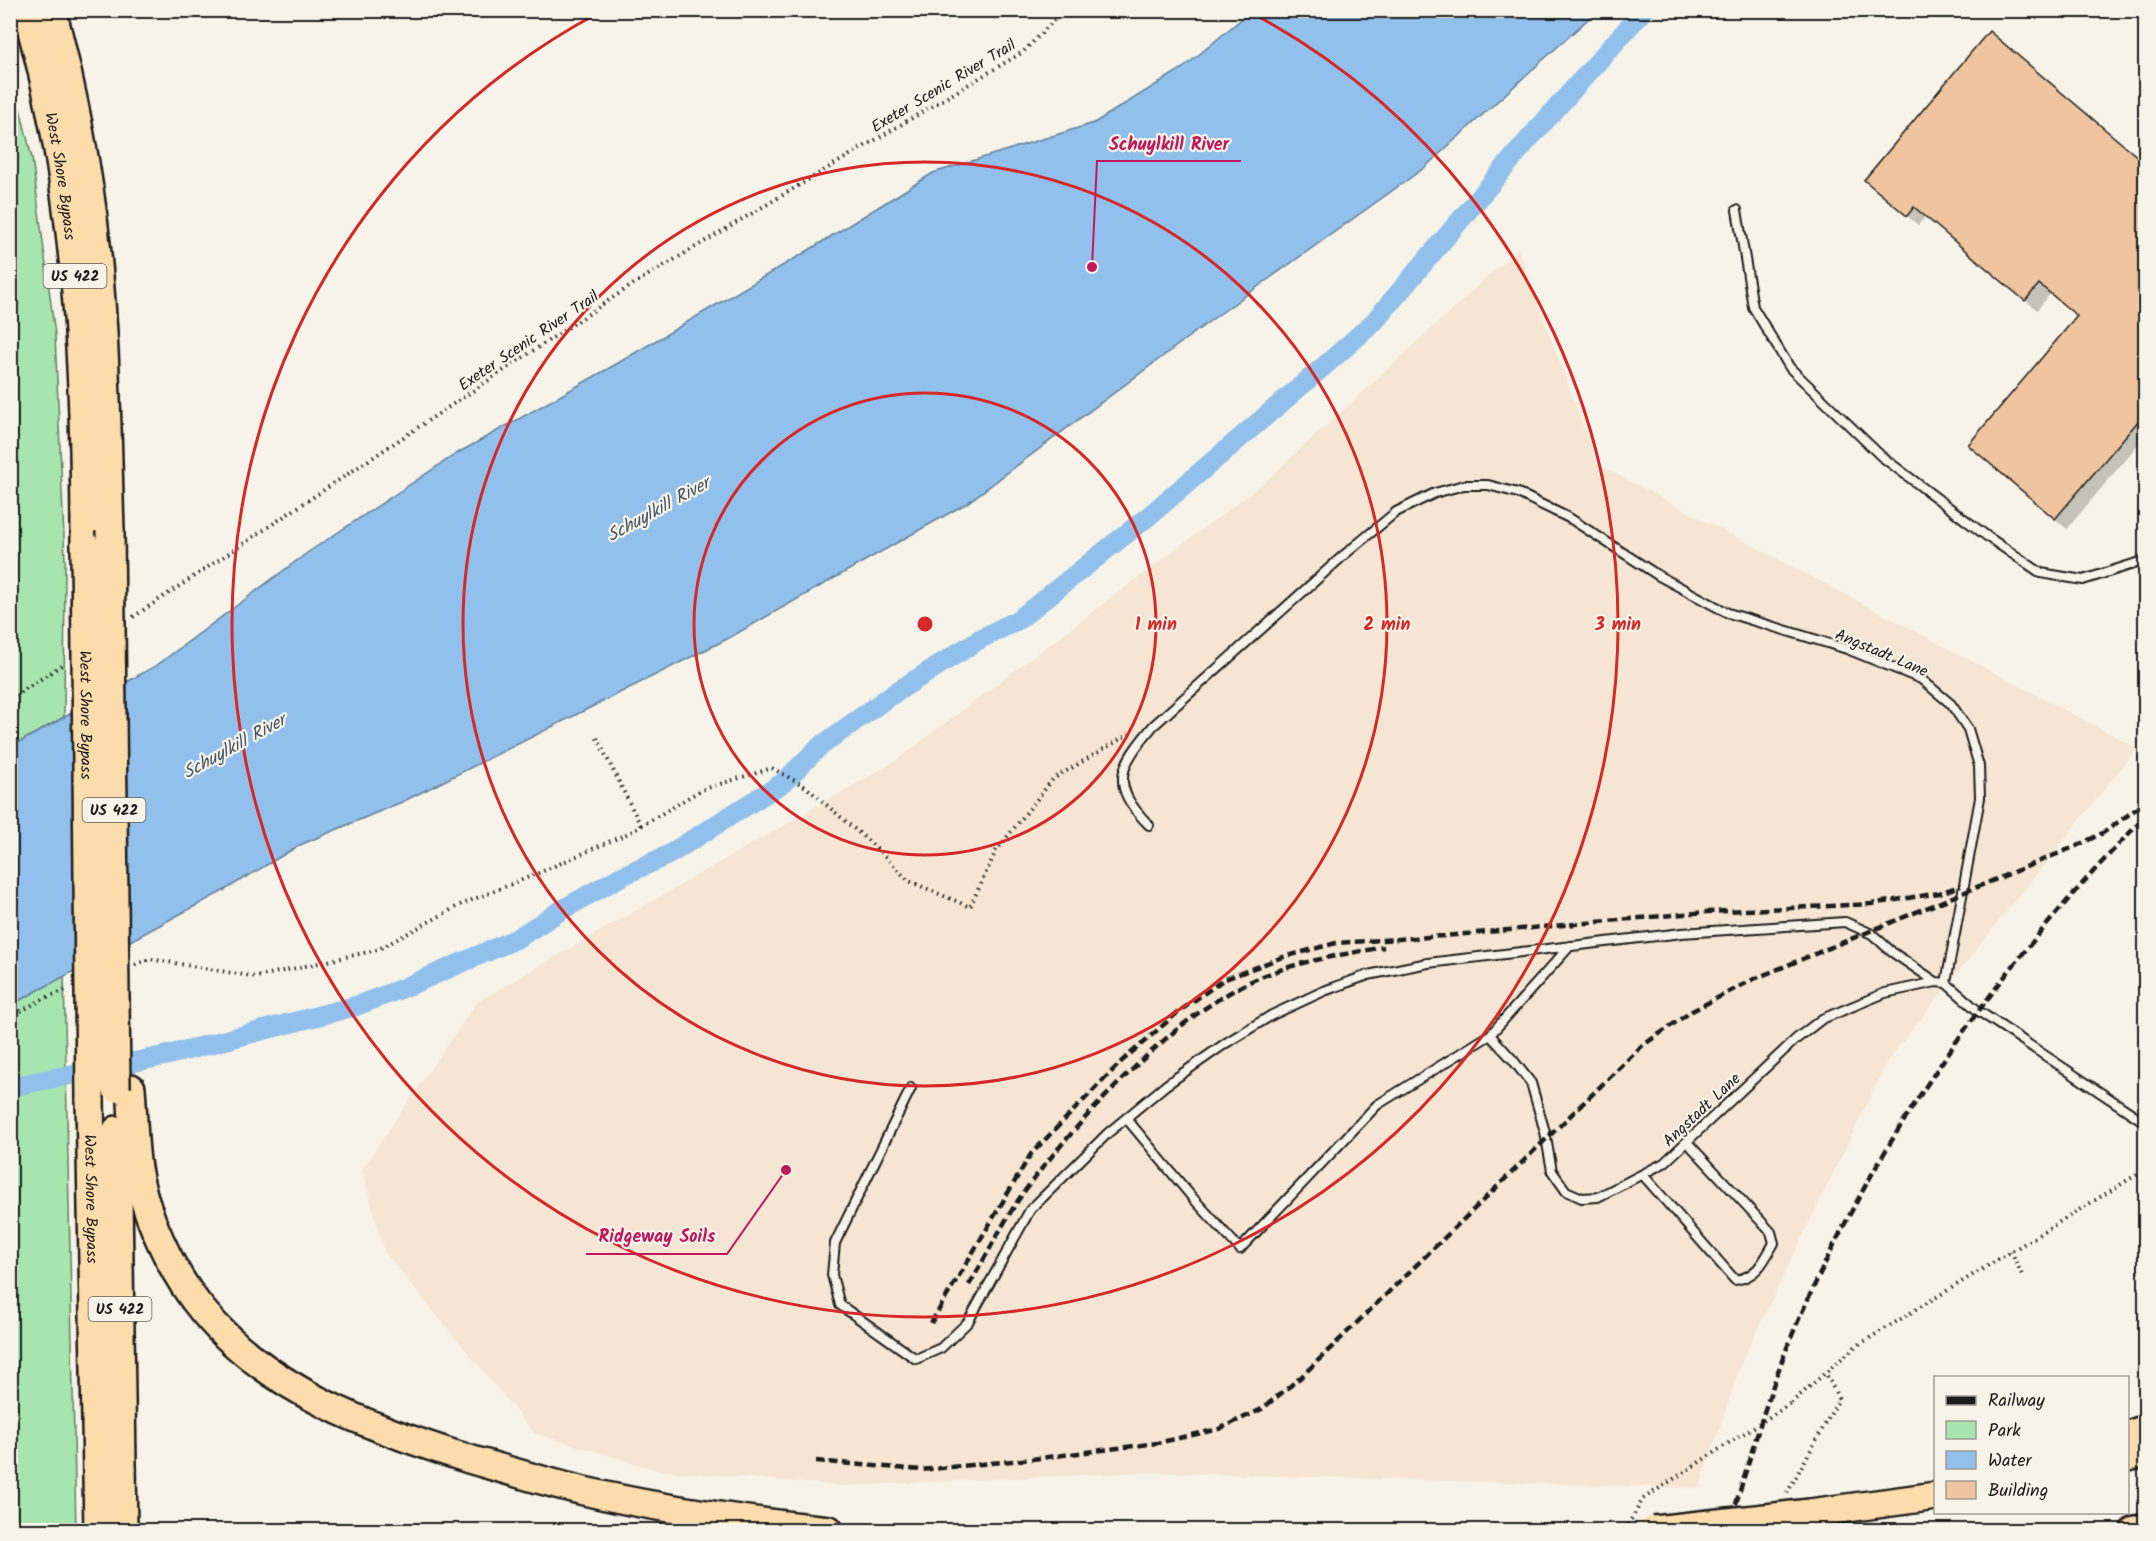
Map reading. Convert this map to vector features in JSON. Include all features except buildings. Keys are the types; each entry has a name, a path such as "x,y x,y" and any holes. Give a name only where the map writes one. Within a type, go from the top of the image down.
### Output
{"highway":[{"name":"West Shore Bypass","path":"26,10 54,121 68,211 75,276 85,428 84,545 90,1099 98,1530"},
{"name":"West Shore Bypass","path":"52,10 77,122 96,243 105,373 110,531 115,890 124,1088 123,1530"},
{"path":"124,1088 136,1163 150,1214 173,1267 203,1311 220,1329 260,1363 300,1390 353,1417 420,1443 584,1491 694,1512 829,1530"},
{"path":"2129,1434 2145,1429"},
{"path":"2129,1457 2145,1453"},
{"path":"1653,1530 1810,1513 1934,1496"},
{"path":"2135,1530 2145,1528"}],"lane":[{"path":"1737,210 1753,307 1790,368 1881,456 1988,537 2041,573 2083,580 2145,560"},
{"name":"Angstadt Lane","path":"1149,825 1134,810 1125,793 1121,776 1130,754 1153,726 1344,555 1396,512 1435,493 1464,485 1488,485 1518,493 1571,519 1659,576 1728,613 1847,649 1921,679 1951,704 1968,729 1979,766 1980,798 1946,983"},
{"path":"911,1088 835,1243 832,1275 840,1305 916,1359 942,1348 968,1322 1030,1210 1100,1141 1166,1085 1226,1043 1272,1015 1324,991 1368,975 1428,963 1682,933 1845,922 1872,934 1892,952 1936,981"},
{"path":"1126,1118 1191,1196 1240,1249 1377,1105 1490,1035 1570,946"},
{"name":"Angstadt Lane","path":"1490,1035 1531,1083 1545,1132 1552,1171 1566,1191 1582,1198 1598,1197 1664,1163 1796,1039 1822,1019 1885,993 1936,981 1946,983 1977,1010 2145,1123"},
{"path":"1643,1175 1735,1280 1754,1274 1764,1262 1774,1243 1771,1232 1687,1142"}],"path":[{"name":"Exeter Scenic River Trail","path":"128,621 635,283 1023,51 1064,10"},
{"path":"10,699 73,658"},
{"path":"129,967 150,959 256,977 377,950 462,904 534,875 641,826 701,790 772,768 806,786 874,846 909,881 970,907 996,851 1053,779 1132,733"},
{"path":"597,738 641,826"},
{"path":"10,1017 45,998 76,986"},
{"path":"1625,1530 1643,1499 1791,1403 1856,1347 2145,1169"},
{"path":"2012,1251 2022,1275"},
{"path":"1785,1497 1839,1399 1826,1374"}],"shaded area":[{"path":"1518,249 1597,464 2137,748 1888,1060 1742,1361 1699,1488 1145,1472 844,1486 657,1470 534,1433 384,1251 362,1169 477,1002 891,764 1264,483"}],"green space":[{"path":"10,68 32,158 55,335 65,560 64,717 11,747"},
{"path":"64,976 76,1530 11,1530 11,1005"}],"water":[{"path":"1251,11 1597,11 1424,168 1214,318 967,503 727,639 404,801 300,845 223,891 11,1005 11,747 157,665 307,553 456,454 613,366 809,250 933,173 1094,123 1183,68"}],"waterway":[{"path":"10,1087 164,1056 356,1006 406,987 516,939 620,877 668,855 784,782 818,748 890,696 980,639 1018,620 1150,515 1374,322 1528,140 1644,10"}],"railway":[{"path":"816,1461 921,1470 1032,1459 1157,1443 1219,1429 1262,1409 1301,1377 1642,1046 1692,1011 1754,979 2074,847 2103,833 2146,802"},
{"path":"1728,1530 1781,1362 1804,1308 1872,1173 1911,1109 1997,986 2044,928 2146,816"},
{"path":"931,1323 1031,1154 1122,1061 1177,1013 1223,980 1280,958 1336,943 1444,936 1706,912 1871,904 1939,893 1961,886"},
{"path":"969,1285 1012,1209 1051,1157 1124,1078 1186,1022 1232,991 1256,979 1319,959 1384,947"}],"place":[{"name":"Schuylkill River","path":"1092,267"},
{"name":"Ridgeway Soils","path":"786,1170"}]}
